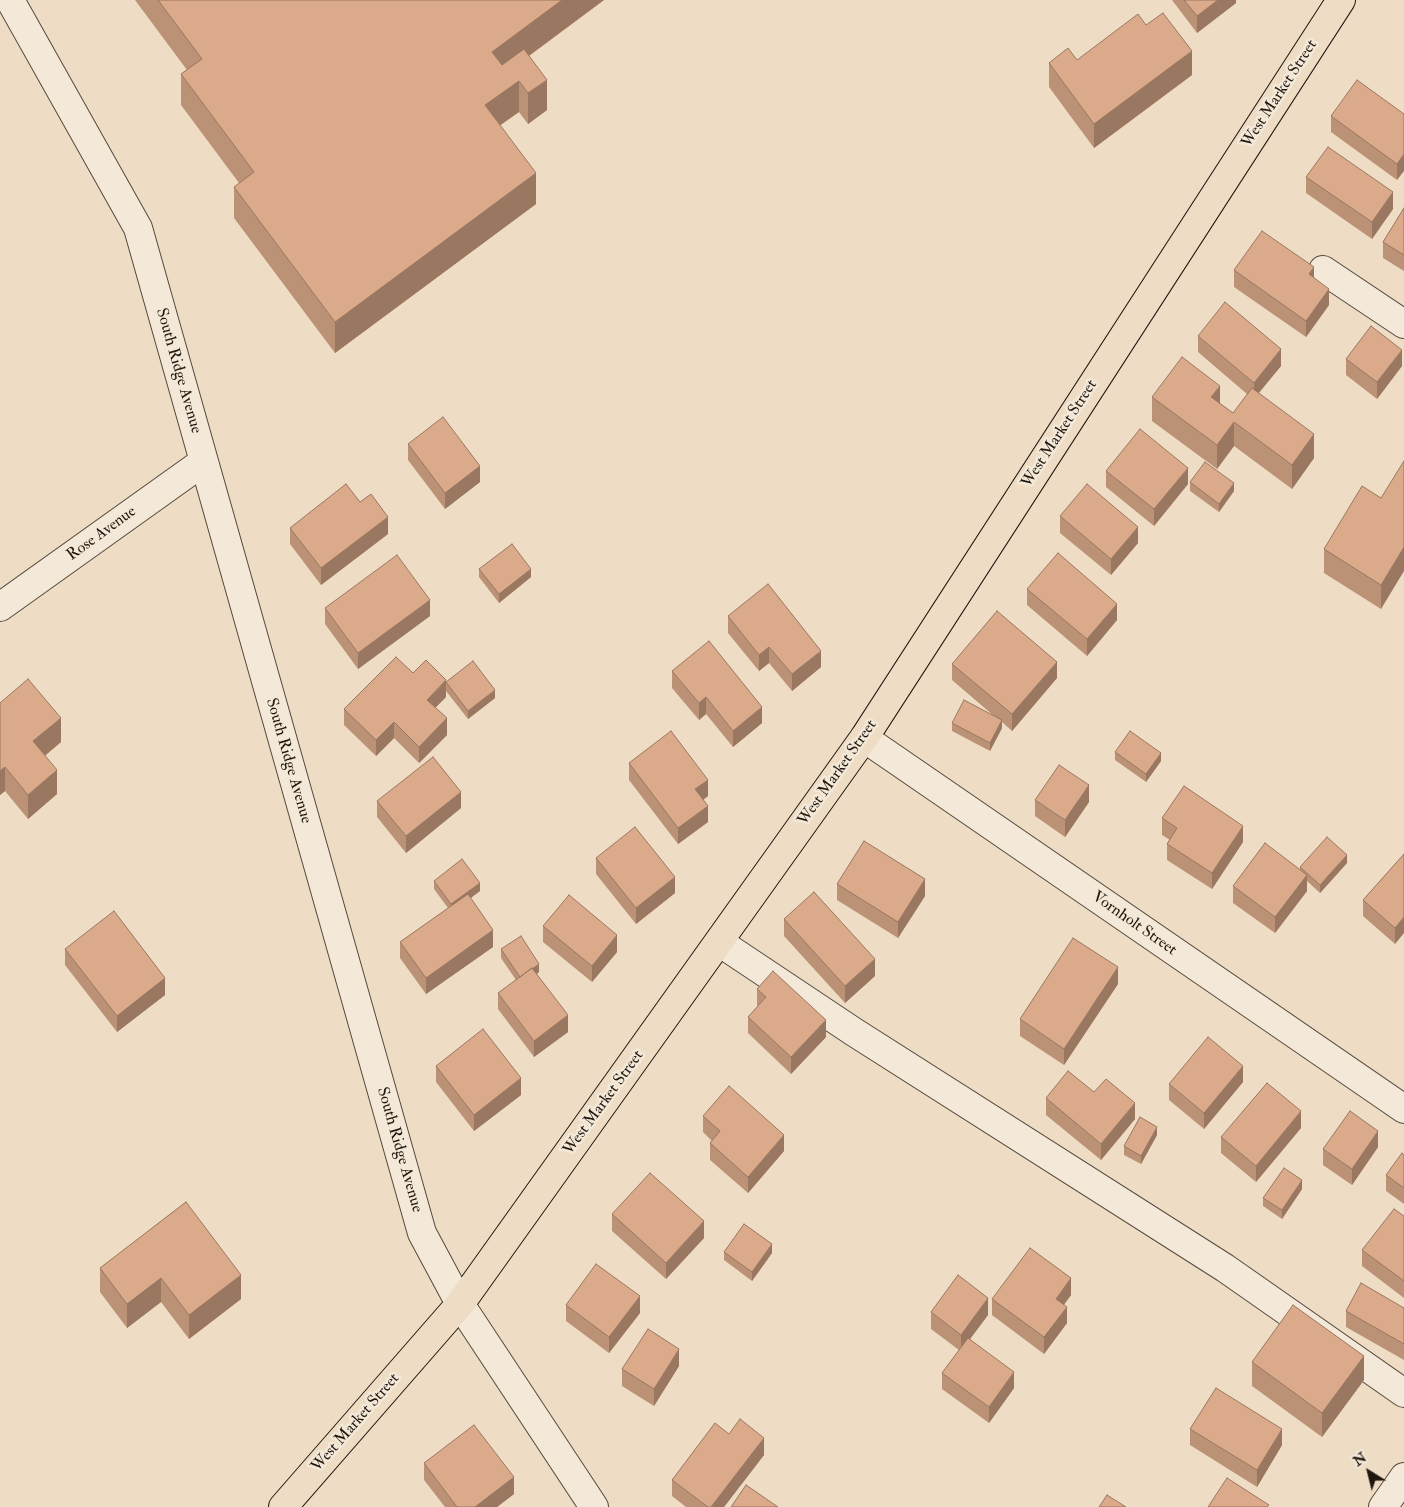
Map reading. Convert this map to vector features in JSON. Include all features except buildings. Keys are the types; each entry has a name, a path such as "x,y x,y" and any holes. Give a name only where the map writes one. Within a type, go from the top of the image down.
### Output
{"main road":[{"name":"West Market Street","path":"283,1507 460,1304 864,738 1341,0"}],"street":[{"name":"South Ridge Avenue","path":"10,0 138,228 422,1234 460,1304 594,1507"},
{"path":"1323,270 1404,324"},
{"name":"Rose Avenue","path":"0,607 203,462"},
{"name":"Vornholt Street","path":"864,738 1404,1109"},
{"path":"719,942 854,1032 1225,1268 1404,1393"},
{"path":"1384,1507 1404,1477"}]}
